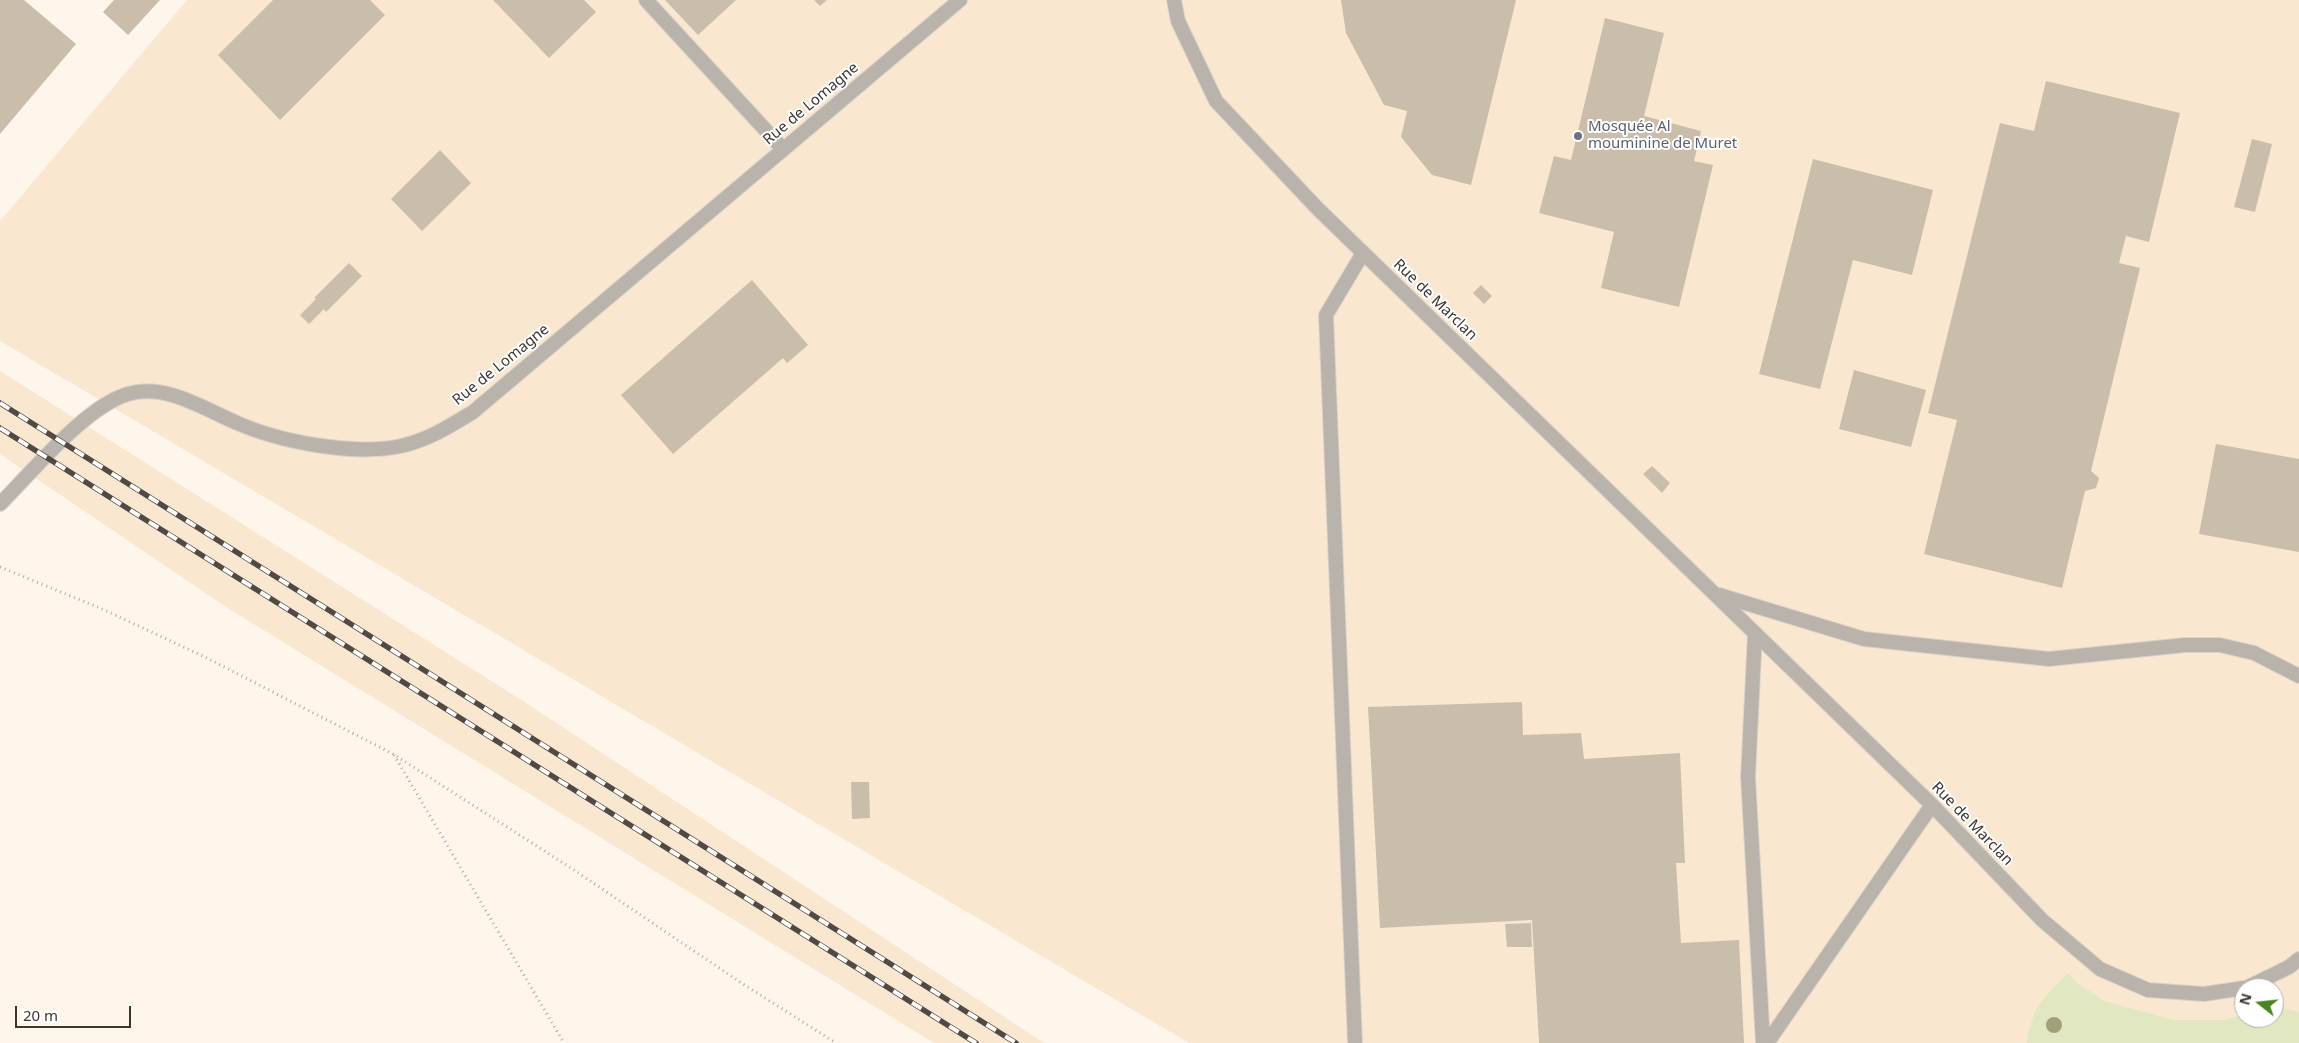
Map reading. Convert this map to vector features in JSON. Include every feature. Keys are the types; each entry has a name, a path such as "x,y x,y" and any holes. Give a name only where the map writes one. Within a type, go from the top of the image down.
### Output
{"street":[{"path":"646,0 783,149"},
{"name":"Rue de Lomagne","path":"0,504 95,410 129,393 163,393 182,398 264,434 302,442 366,450 401,446 446,428 473,412 960,0"},
{"name":"Rue de Marclan","path":"1174,0 1178,20 1216,101 1318,209 1932,805 2042,920 2100,968 2148,990 2204,994 2234,990"},
{"path":"1355,1043 1326,314 1363,253"},
{"name":"Rue de Marclan","path":"1716,594 1864,639 2049,659 2185,644 2220,645 2254,653 2299,676"},
{"path":"1755,633 1748,777 1763,1043"},
{"path":"1767,1043 1932,805"},
{"name":"Rue de Marclan","path":"2266,978 2289,967 2299,959"}],"path":[{"path":"0,566 100,608 205,658 393,754 571,868 743,984 836,1043"},
{"path":"393,754 564,1043"}],"shaded area":[{"path":"187,0 2299,0 2299,1043 1189,1043 0,341 0,221"},
{"path":"0,371 523,701 1044,1043 934,1043 226,607 0,454"}],"green space":[{"path":"2068,973 2076,982 2104,1001 2173,1020 2224,1020 2234,1018 2234,1028 2284,1028 2284,1008 2299,1012 2299,1043 2027,1043 2035,1012 2052,989"}],"building":[{"path":"0,0 24,0 76,44 0,134"},
{"path":"114,0 160,0 128,35 103,12"},
{"path":"273,0 370,0 385,15 280,120 218,55"},
{"path":"493,0 584,0 596,12 549,58"},
{"path":"665,0 736,0 698,35"},
{"path":"814,0 827,0 820,6"},
{"path":"1341,0 1516,0 1471,185 1432,175 1401,137 1407,111 1384,105 1346,33"},
{"path":"1605,18 1664,33 1644,116 1701,131 1694,161 1713,165 1679,307 1601,288 1614,232 1539,213 1554,156 1571,160"},
{"path":"2046,81 2180,113 2149,242 2126,236 2119,263 2140,268 2091,471 2099,478 2096,488 2085,491 2062,588 1924,554 1957,420 1928,413 2000,123 2034,131"},
{"path":"2252,139 2272,144 2255,212 2234,207"},
{"path":"440,150 471,183 422,231 391,199"},
{"path":"1813,159 1933,190 1912,275 1853,260 1820,389 1759,374"},
{"path":"349,263 362,276 326,312 324,309 309,324 300,315"},
{"path":"752,280 808,345 787,363 783,358 673,454 621,395"},
{"path":"1481,285 1492,296 1484,304 1473,293"},
{"path":"1854,370 1926,390 1911,447 1839,429"},
{"path":"2216,444 2299,459 2299,552 2199,534"},
{"path":"1652,466 1670,483 1662,493 1643,474"},
{"path":"1522,702 1523,735 1581,733 1584,759 1680,753 1685,863 1676,863 1681,943 1739,940 1744,1043 1539,1043 1532,920 1380,928 1368,707"},
{"path":"851,782 869,782 870,818 852,819"},
{"path":"1531,923 1532,947 1507,947 1505,924"}],"railway":[{"path":"0,403 1016,1043"},
{"path":"0,428 976,1043"}],"place":[{"name":"Mosquée Al mouminine de Muret","path":"1578,136"}]}
